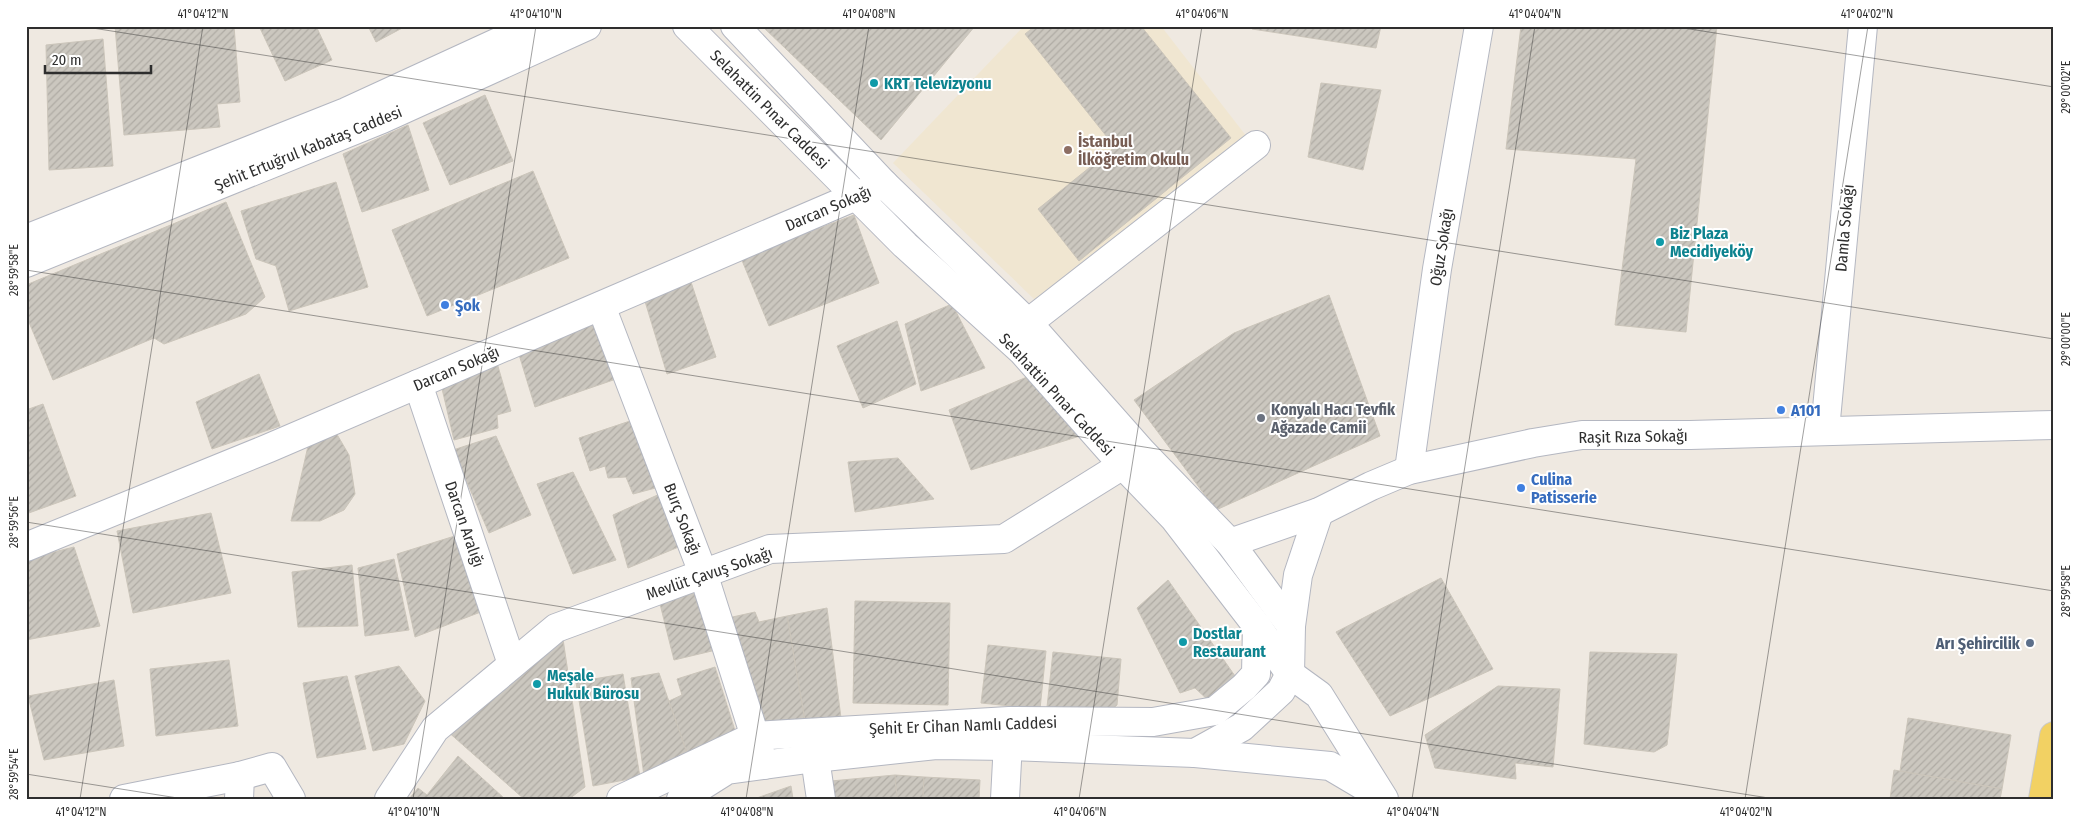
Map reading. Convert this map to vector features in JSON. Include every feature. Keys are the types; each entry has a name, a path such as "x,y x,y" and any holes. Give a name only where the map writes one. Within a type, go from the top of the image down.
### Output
{"main road":[{"path":"2043,799 2054,736"}],"street":[{"name":"Şehit Ertuğrul Kabataş Caddesi","path":"26,238 346,112 533,26"},
{"name":"Şehit Ertuğrul Kabataş Caddesi","path":"26,262 382,118 587,26"},
{"name":"Selahattin Pınar Caddesi","path":"687,26 905,245 1023,352 1074,394"},
{"name":"Selahattin Pınar Caddesi","path":"735,26 884,184 1028,323 1074,394 1123,464 1174,518 1257,626 1290,674 1319,695 1385,799"},
{"name":"Oğuz Sokağı","path":"1409,470 1437,269 1480,26"},
{"name":"Damla Sokağı","path":"1825,430 1863,26"},
{"path":"1028,323 1256,146"},
{"name":"Darcan Sokağı","path":"26,547 269,448 884,184"},
{"name":"Burç Sokağı","path":"601,306 704,573 764,765"},
{"name":"Darcan Aralığı","path":"418,384 512,664"},
{"name":"Raşit Rıza Sokağı","path":"1230,543 1319,512 1371,486 1409,470 1533,443 1582,435 1690,435 2054,425"},
{"name":"Selahattin Pınar Caddesi","path":"1123,464 1230,543 1291,626"},
{"name":"Mevlüt Çavuş Sokağı","path":"390,799 435,729 556,628 770,549 1004,539 1123,464"},
{"path":"1195,753 1242,727 1281,692 1290,674 1291,626 1298,575 1319,512"},
{"name":"Şehit Er Cihan Namlı Caddesi","path":"621,799 754,736 1008,733 1153,722 1215,710 1244,687 1256,674 1257,626"},
{"path":"1005,799 1008,733"},
{"name":"Şehit Er Cihan Namlı Caddesi","path":"681,799 727,770 814,758 936,745 1008,733 1330,766 1385,799"},
{"path":"814,758 821,799"},
{"path":"124,799 240,787 272,767 291,799"}],"shaded area":[{"name":"İstanbul İlköğretim Okulu","path":"1024,26 1161,26 1247,137 1035,300 893,163"}],"building":[{"path":"115,26 234,26 240,102 217,104 220,127 124,135"},
{"path":"259,26 316,26 332,60 285,81"},
{"path":"368,26 406,26 376,42"},
{"name":"KRT Televizyonu","path":"762,26 975,26 881,140"},
{"path":"1035,26 1141,26 1231,138 1079,261 1038,209 1115,147 1025,34"},
{"path":"1253,26 1381,26 1376,48 1252,29"},
{"name":"Biz Plaza Mecidiyeköy","path":"1521,26 1717,26 1686,332 1615,325 1636,159 1506,149"},
{"path":"27,28 26,197 26,29"},
{"path":"103,39 113,166 49,170 46,45"},
{"path":"1321,83 1381,90 1363,170 1308,157"},
{"path":"485,95 513,161 450,185 423,123"},
{"path":"408,125 429,190 362,212 343,154"},
{"path":"533,171 569,258 427,316 392,230"},
{"path":"336,182 368,287 289,311 276,266 256,259 241,211"},
{"path":"226,202 265,297 246,314 164,344 154,338 53,380 26,315 26,285"},
{"path":"854,215 879,283 769,326 741,258"},
{"path":"691,282 716,357 667,374 644,298"},
{"name":"Konyalı Hacı Tevfik Ağazade Camii","path":"1329,295 1380,436 1216,510 1134,400 1234,333"},
{"path":"952,304 985,368 921,391 905,324"},
{"path":"599,315 619,378 535,407 517,348"},
{"path":"897,321 916,384 863,408 837,346"},
{"path":"495,356 511,411 497,415 498,428 454,440 440,380"},
{"path":"259,374 280,426 212,449 196,402"},
{"path":"1034,374 1080,436 971,470 949,410"},
{"path":"43,404 76,496 26,514 26,410"},
{"path":"636,419 663,486 633,494 626,477 608,478 605,466 590,471 579,438"},
{"path":"335,431 349,455 355,494 344,510 320,521 291,521 308,446"},
{"path":"496,436 531,515 489,533 453,450"},
{"path":"898,458 934,499 855,512 848,462"},
{"path":"573,472 616,560 573,574 537,484"},
{"path":"662,493 681,546 628,568 613,515"},
{"path":"211,513 231,593 133,613 117,531"},
{"path":"458,535 486,610 415,637 397,554"},
{"path":"74,547 100,626 26,640 26,559"},
{"path":"394,559 409,630 365,636 358,568"},
{"path":"352,565 358,626 298,627 292,572"},
{"path":"1441,578 1493,669 1390,716 1336,632"},
{"name":"Dostlar Restaurant","path":"1168,580 1235,676 1208,700 1195,688 1180,693 1137,608"},
{"path":"699,591 716,650 674,660 660,604"},
{"path":"855,601 950,603 948,705 853,703"},
{"path":"827,608 841,718 805,722 787,616"},
{"path":"755,612 759,622 787,616 805,722 764,730 728,618"},
{"name":"Meşale Hukuk Bürosu","path":"563,639 585,787 569,799 524,799 446,730"},
{"path":"988,645 1046,651 1040,709 981,703"},
{"path":"1053,652 1121,659 1117,705 1108,713 1047,707"},
{"path":"1590,652 1677,654 1667,745 1654,752 1584,744"},
{"path":"229,660 238,726 156,736 150,669"},
{"path":"399,666 425,701 404,744 373,751 355,676"},
{"path":"715,667 737,737 688,756 669,701 682,695 677,679"},
{"path":"659,673 688,756 644,776 631,678"},
{"path":"623,674 640,777 593,786 576,682"},
{"path":"347,676 366,749 317,758 303,683"},
{"path":"114,680 124,746 44,760 28,696"},
{"path":"1498,686 1560,689 1553,767 1515,763 1516,779 1435,768 1425,735"},
{"path":"1908,718 2011,735 2002,789 1900,771"},
{"path":"458,756 505,799 409,799 418,788 427,795"},
{"path":"1894,770 2002,789 2000,799 1890,799"},
{"path":"895,775 897,799 833,799 831,781"},
{"path":"895,775 924,777 923,799 897,799"},
{"path":"924,777 980,780 979,799 923,799"},
{"path":"791,786 793,799 754,799"}],"place":[{"name":"KRT Televizyonu","path":"874,83"},
{"name":"İstanbul İlköğretim Okulu","path":"1068,150"},
{"name":"Biz Plaza Mecidiyeköy","path":"1660,242"},
{"name":"Şok","path":"445,305"},
{"name":"A101","path":"1781,410"},
{"name":"Konyalı Hacı Tevfik Ağazade Camii","path":"1261,418"},
{"name":"Culina Patisserie","path":"1521,488"},
{"name":"Dostlar Restaurant","path":"1183,642"},
{"name":"Arı Şehircilik","path":"2030,643"},
{"name":"Meşale Hukuk Bürosu","path":"537,684"}]}
